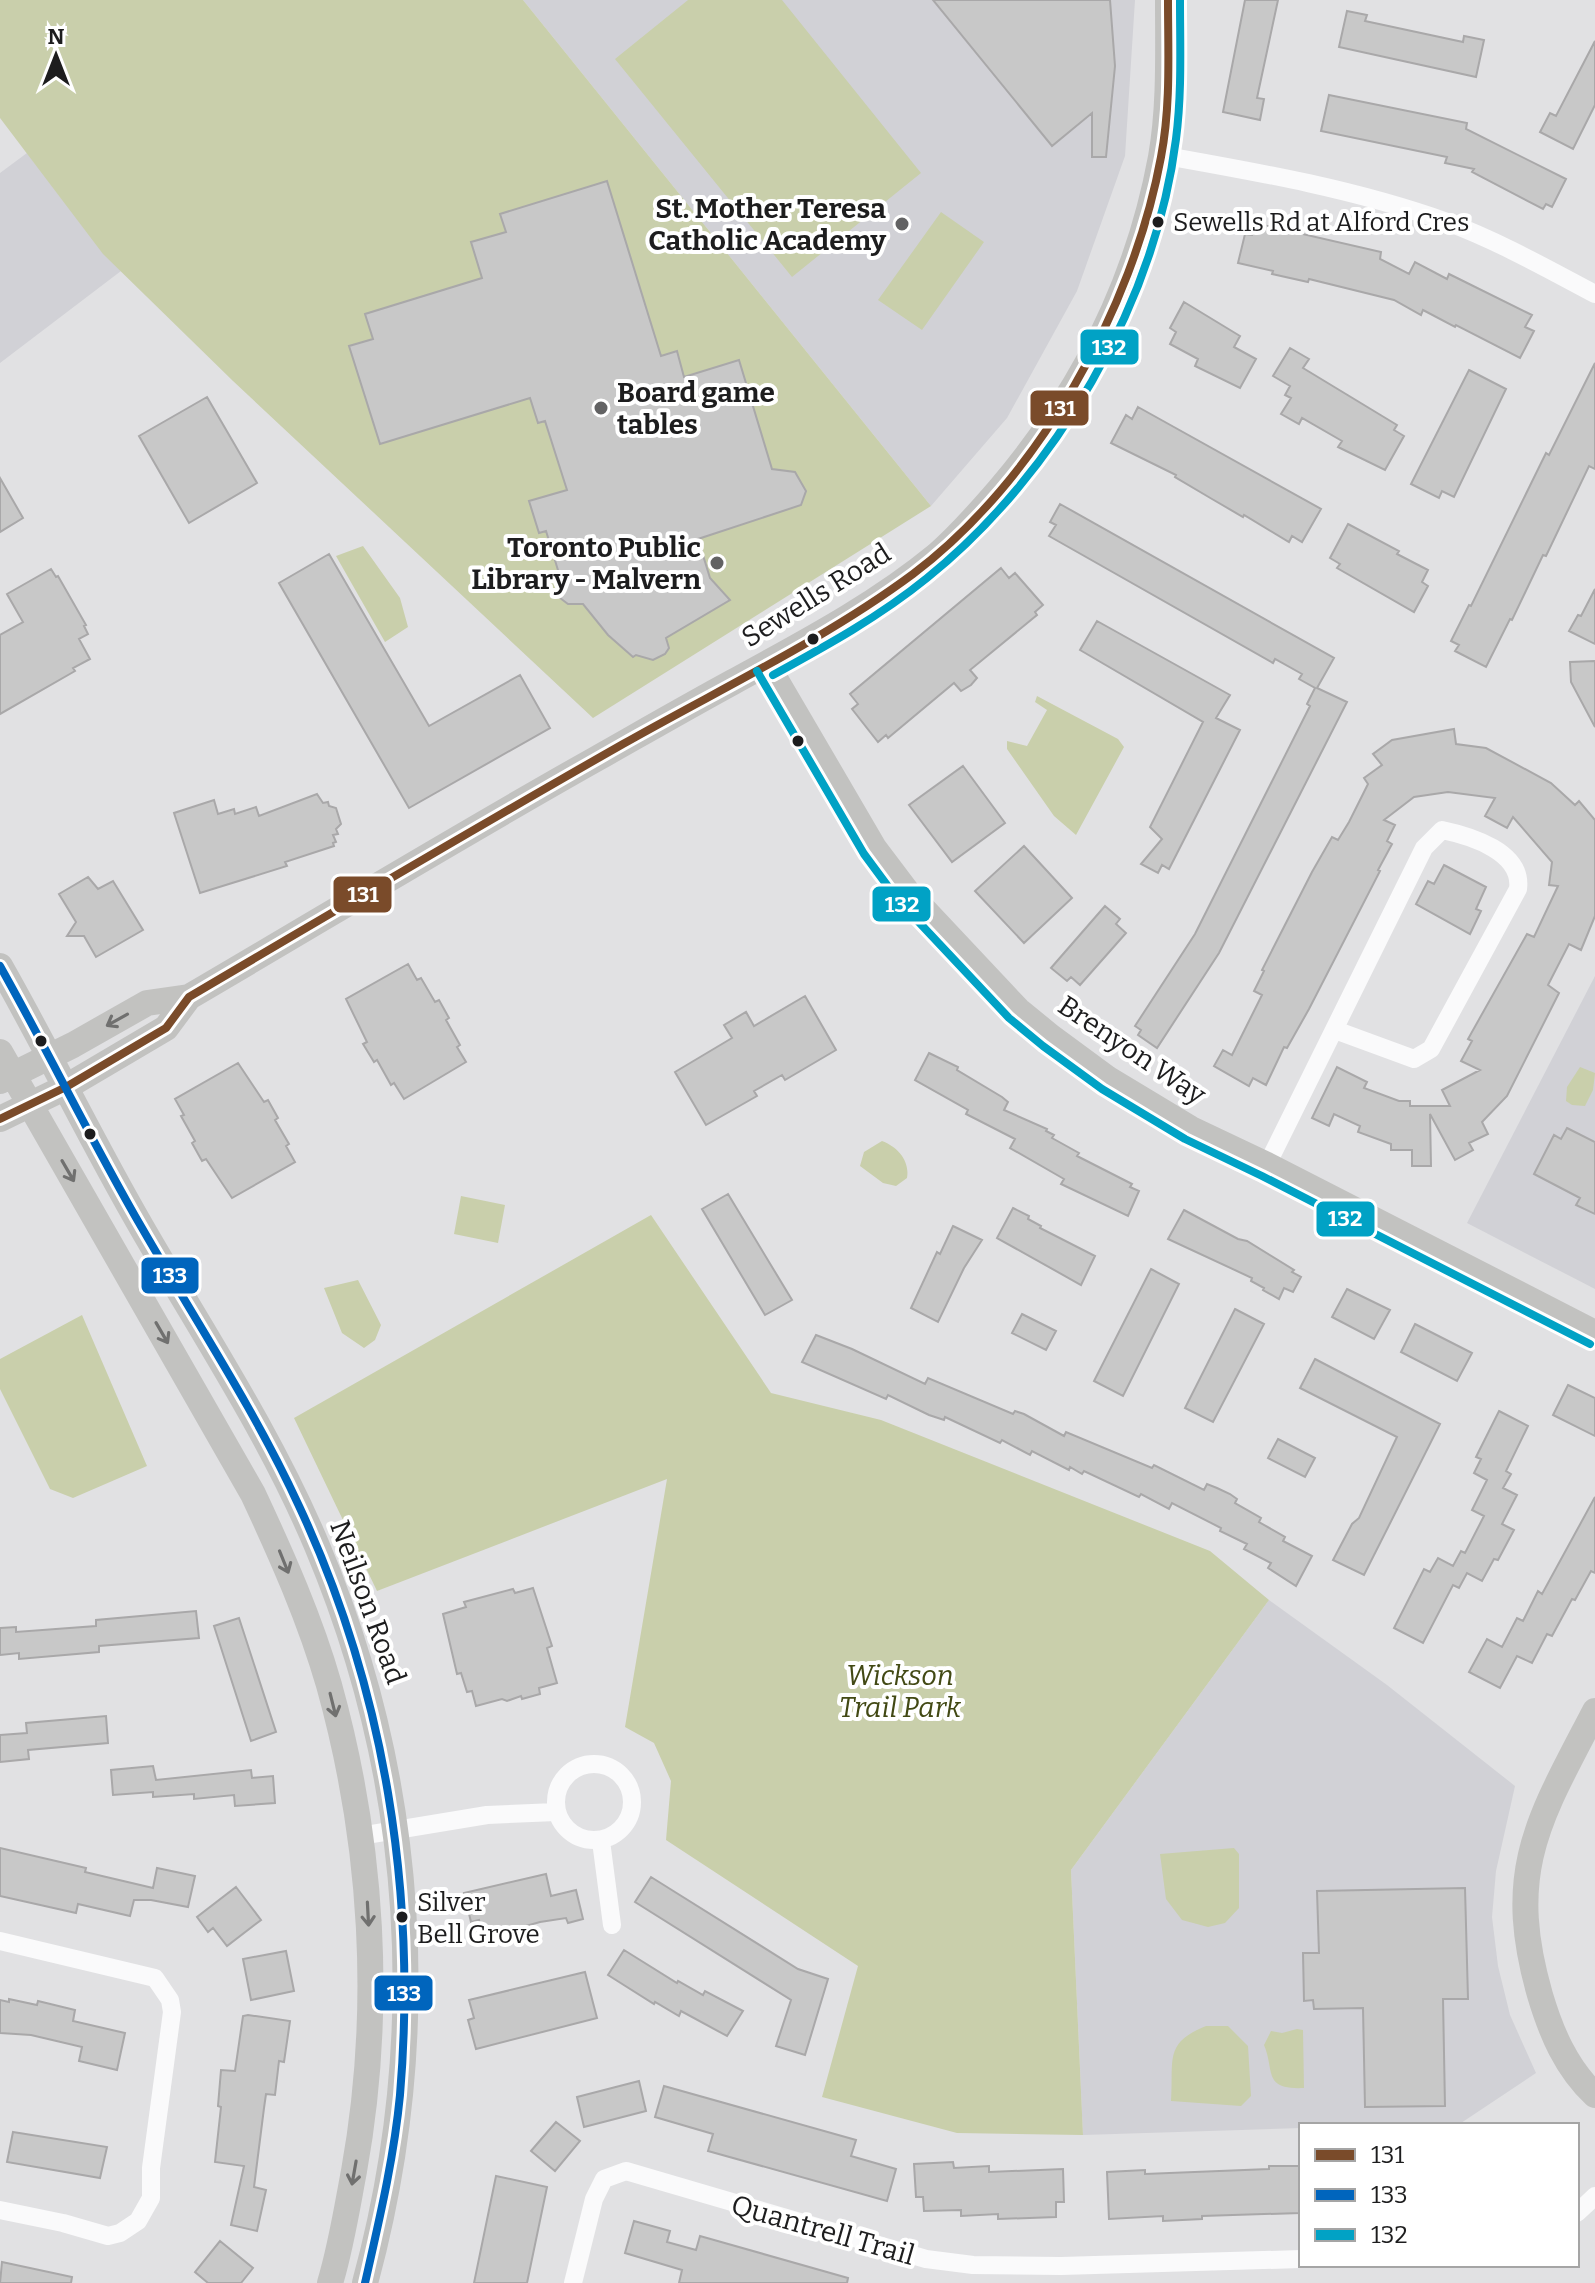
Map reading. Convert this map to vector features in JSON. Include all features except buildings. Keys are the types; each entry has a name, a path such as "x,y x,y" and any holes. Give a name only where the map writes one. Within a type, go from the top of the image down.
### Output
{"street":[{"name":"Sewells Road","path":"6,1078 147,1003 189,997 596,759 767,665 875,601 938,554 981,511 1036,447 1097,347 1132,267 1161,155 1166,98 1168,0"},
{"path":"1161,155 1282,178 1400,206 1509,248 1595,294"},
{"name":"Brenyon Way","path":"767,665 874,848 908,893 1018,1010 1128,1093 1191,1129 1595,1333"},
{"path":"1267,1165 1424,848 1442,830 1465,835 1508,858 1519,880 1518,889 1431,1049 1414,1059 1335,1030"},
{"name":"Neilson Road","path":"0,966 140,1225 259,1427 316,1545 346,1622 363,1677 384,1759 395,1831 407,1982 396,2142 383,2218 365,2283"},
{"name":"Sewells Road","path":"0,1119 66,1087 166,1028 189,997"},
{"path":"0,1052 6,1078 28,1104 225,1443 282,1555 329,1685 349,1769 360,1836 368,1906 370,1967 368,2073 348,2208 330,2283"},
{"path":"109,1241 140,1225"},
{"path":"1595,1711 1566,1765 1533,1841 1526,1874 1525,1919 1533,1968 1555,2039 1573,2070 1595,2095"},
{"path":"593,1764 616,1770 630,1788 633,1805 628,1822 617,1835 601,1841 572,1835 556,1812 557,1789 572,1770 593,1764"},
{"path":"360,1836 487,1815 556,1812"},
{"path":"601,1841 612,1925"},
{"path":"0,1941 155,1978 170,2000 172,2012 151,2168 151,2198 138,2221 120,2233 108,2236 0,2210"},
{"name":"Quantrell Trail","path":"573,2283 594,2199 604,2179 626,2171 926,2259 1061,2274 1299,2259"},
{"path":"1579,2211 1595,2196"}],"shaded area":[{"name":"St. Mother Teresa Catholic Academy","path":"523,0 1135,0 1125,156 1077,291 1007,418 931,506"},
{"path":"27,153 121,271 0,363 0,173"},
{"path":"1595,976 1595,1289 1467,1223"},
{"path":"1269,1600 1387,1685 1515,1786 1496,1871 1492,1917 1498,1966 1510,2015 1536,2073 1461,2123 1299,2123 1299,2128 1083,2135 1071,1870"}],"green space":[{"path":"0,0 523,0 931,506 593,718 233,381 103,254 0,118"},
{"path":"688,0 782,0 921,173 792,277 615,59"},
{"path":"941,212 984,242 922,330 878,300"},
{"path":"363,546 400,598 408,627 385,642 336,556"},
{"path":"1037,696 1118,739 1124,747 1076,835 1054,816 1007,749 1007,741 1027,746 1047,710 1035,702"},
{"path":"1580,1067 1595,1073 1593,1090 1585,1106 1566,1101 1567,1087"},
{"path":"882,1141 898,1151 907,1166 907,1178 896,1186 883,1183 860,1166 864,1152"},
{"path":"461,1196 505,1205 498,1243 454,1234"},
{"name":"Wickson Trail Park","path":"651,1215 771,1393 881,1420 1210,1551 1269,1600 1071,1870 1083,2135 957,2133 822,2097 858,1966 666,1840 671,1781 654,1743 625,1727 667,1479 377,1591 294,1418"},
{"path":"358,1280 381,1325 375,1340 364,1348 342,1333 324,1288"},
{"path":"82,1315 147,1466 73,1498 50,1489 0,1389 0,1359"},
{"path":"1234,1848 1239,1854 1239,1908 1225,1923 1208,1927 1182,1920 1166,1899 1160,1854"},
{"path":"1206,2026 1228,2026 1248,2046 1251,2096 1241,2106 1171,2101 1172,2064 1177,2047 1192,2032"},
{"path":"1303,2030 1304,2088 1291,2088 1276,2082 1264,2045 1271,2031 1282,2033"}],"transit line":[{"name":"131","path":"0,1119 66,1087 166,1028 189,997 568,775 844,621 913,574 958,535 1001,491 1039,441 1103,331 1128,273 1147,215 1164,137 1168,0"},
{"name":"132","path":"773,675 890,606 974,536 1017,489 1092,382 1122,323 1146,263 1165,201 1178,122 1180,0"},
{"name":"132","path":"757,671 864,854 898,900 1009,1018 1043,1046 1102,1089 1185,1139 1590,1344"},
{"name":"133","path":"0,966 124,1196 282,1470 329,1576 353,1647 373,1720 388,1794 398,1868 403,1944 404,2019 400,2095 386,2189 365,2283"}],"place":[{"name":"Sewells Rd at Alford Cres","path":"1158,222"},
{"name":"St. Mother Teresa Catholic Academy","path":"902,224"},
{"name":"Board game tables","path":"601,408"},
{"name":"Toronto Public Library - Malvern","path":"717,563"},
{"name":"Silver Bell Grove","path":"402,1917"}]}
